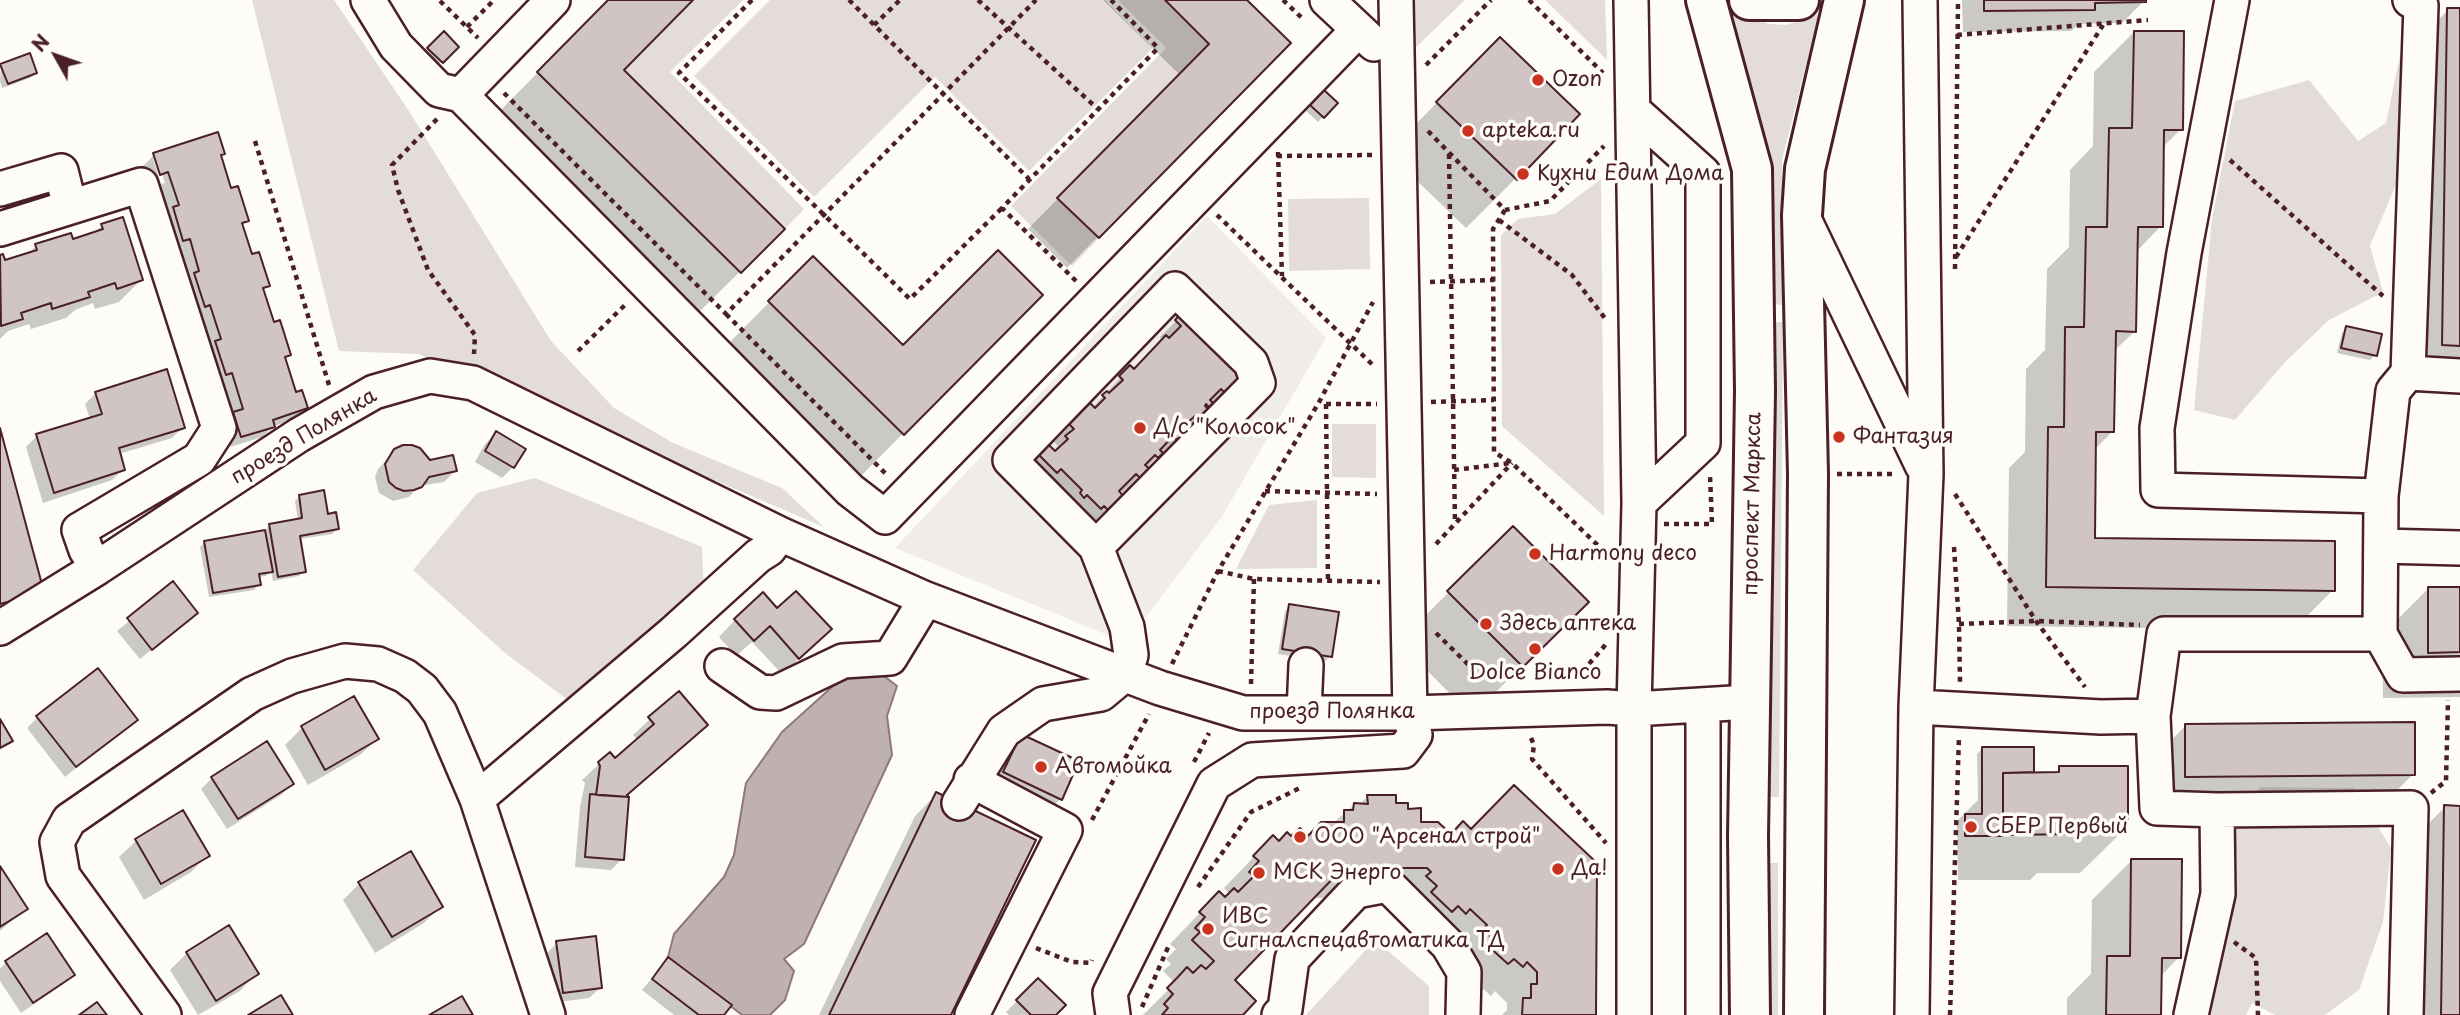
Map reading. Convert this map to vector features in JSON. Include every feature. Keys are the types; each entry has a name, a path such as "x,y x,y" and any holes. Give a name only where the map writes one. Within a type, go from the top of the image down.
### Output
{"main road":[{"name":"проспект Маркса","path":"1706,0 1752,169 1755,473 1749,702 1750,1015"},
{"path":"1749,0 1798,0"},
{"path":"1804,1015 1808,474 1802,215 1805,169 1844,0"},
{"path":"1748,836 1805,834"}],"street":[{"path":"368,0 396,46 439,90 461,95 850,490 885,517 1358,30"},
{"path":"461,95 553,0"},
{"path":"1327,0 1387,56 1408,67"},
{"path":"1126,1014 1110,993 1214,784 1252,760 1403,751 1415,735 1410,713 1404,403 1389,290 1408,67 1396,0"},
{"path":"1631,0 1639,513 1634,709 1634,1015"},
{"path":"1912,1015 1916,707 1938,480 1920,0"},
{"path":"2232,0 2184,253 2157,428 2158,490 2381,496"},
{"path":"2410,0 2421,6 2408,373 2393,391 2381,496 2380,634 2403,675 2454,674"},
{"path":"1634,111 1703,173 1703,443 1639,513"},
{"path":"0,189 61,171 70,207"},
{"path":"0,229 141,185 219,428 200,459 79,530 86,550 97,568"},
{"path":"1802,215 1938,480"},
{"path":"972,1015 1065,830 965,792 1004,732 1043,704 1101,694 1125,674 1131,655 1127,627 1096,547 1010,460 1175,289 1251,363 1258,383 1096,547"},
{"path":"2408,373 2460,376"},
{"name":"проезд Полянка","path":"0,628 97,568 299,435 374,392 430,376 473,383 780,534 926,599 1160,688 1243,713 1410,713 1607,707 1634,709 1749,702"},
{"path":"477,799 673,634 769,549 780,534"},
{"path":"2381,546 2460,548"},
{"path":"722,666 760,692 776,694 843,661 890,658 926,599"},
{"path":"2380,634 2164,634 2153,716 2157,808 2411,808 2406,1015"},
{"path":"164,1015 63,876 57,842 69,820 252,694 292,676 345,661 377,663 405,676 422,689 440,713 477,799 548,1015"},
{"path":"1304,713 1306,665"},
{"path":"1703,705 1703,1015"},
{"path":"1916,707 2101,717 2153,716"},
{"path":"2191,1015 2218,894 2217,810"},
{"path":"1279,1015 1284,1009 1292,959 1356,891 1388,885 1448,945 1464,972 1464,1015"}],"path":[{"path":"467,27 494,0"},
{"path":"752,0 679,73 910,299 1158,48 1111,0"},
{"path":"849,0 1029,180"},
{"path":"874,25 900,0"},
{"path":"978,0 1098,109"},
{"path":"726,314 1036,0"},
{"path":"1408,67 1491,0"},
{"path":"1529,0 1612,83"},
{"path":"440,1 508,69 494,83 888,475"},
{"path":"1957,35 2148,20"},
{"path":"1955,258 2103,25"},
{"path":"461,95 392,165 398,190 428,270 475,335 473,383"},
{"path":"1423,126 1505,210"},
{"path":"1612,138 1550,201 1505,210 1493,229 1494,452 1512,463 1617,564"},
{"path":"2206,138 2410,320"},
{"path":"255,141 337,413"},
{"path":"1278,143 1282,277"},
{"path":"1449,153 1455,524"},
{"path":"1265,156 1380,155"},
{"path":"1002,208 1097,300"},
{"path":"1215,213 1378,369"},
{"path":"1499,220 1572,275 1612,328"},
{"path":"1160,688 1218,571 1318,404 1351,343 1389,290 1494,280"},
{"path":"1318,404 1494,400"},
{"path":"1326,404 1328,582"},
{"path":"1454,470 1512,463"},
{"path":"1436,544 1512,463"},
{"path":"1639,513 1712,524 1710,470"},
{"path":"1938,480 2091,695 2101,717"},
{"path":"1265,491 1387,494"},
{"path":"1218,571 1254,579 1388,582"},
{"path":"1251,684 1254,579"},
{"path":"1429,626 1490,686"},
{"path":"1569,686 1609,641"},
{"path":"2411,808 2446,780 2454,674"},
{"path":"1191,767 1210,730"},
{"path":"1530,736 1534,745 1531,759 1609,846 1609,834"},
{"path":"1190,898 1251,812 1306,785"},
{"path":"2211,925 2256,958 2258,1015"},
{"path":"1025,943 1072,962 1091,963 1097,951"},
{"path":"1126,1014 1170,944"}],"shaded area":[{"path":"252,0 334,0 409,111 551,341 614,408 673,443 782,488 824,527 419,354 339,351"},
{"path":"693,0 743,0 670,72 804,209 785,229 624,70"},
{"path":"770,0 1105,0 1153,48 1029,171 935,77 814,197 694,76"},
{"path":"1118,0 1165,0 1209,44 1058,197 1099,238 1072,266 1011,206 1166,48"},
{"path":"1409,0 1465,0 1411,52"},
{"path":"1545,0 1605,0 1607,60"},
{"path":"1728,7 1769,24 1786,25 1819,14 1782,160 1782,305 1773,304 1768,160"},
{"path":"2400,55 2434,57 2397,182 2370,246 2383,292 2329,320 2285,362 2235,420 2194,410 2212,219 2235,101 2309,80 2358,141 2386,123"},
{"path":"1601,179 1604,516 1502,426 1501,235 1518,219 1555,214"},
{"path":"1369,198 1370,269 1289,271 1288,199"},
{"name":"Д/с \"Колосок\"","path":"1207,216 1326,338 1221,518 1147,616 1110,636 895,548"},
{"path":"1773,322 1783,322 1779,797 1770,797"},
{"path":"1332,424 1376,424 1376,478 1332,477"},
{"path":"535,478 702,547 704,591 572,703 505,653 413,570 477,493"},
{"path":"1317,500 1317,568 1236,569 1269,505"},
{"path":"857,673 884,676 897,686 887,716 892,755 804,944 784,959 794,971 785,1000 770,1015 742,1015 668,957 674,934 724,877 734,855 746,783 782,732 833,686"},
{"path":"2261,787 2354,788 2391,848 2383,922 2359,990 2325,1015 2275,1015 2252,1003 2246,1015 2205,1015 2227,824"},
{"path":"1761,863 1778,863 1778,1015 1761,1015"},
{"path":"1375,940 1429,986 1429,1015 1306,1015"}],"building":[{"path":"608,0 693,0 624,70 785,229 741,273 537,72"},
{"path":"1165,0 1247,0 1291,43 1099,238 1057,198 1209,44"},
{"path":"1984,0 2146,2 2095,3 2095,10 1984,11"},
{"path":"2447,8 2460,8 2460,346 2442,345"},
{"path":"444,31 459,47 443,63 427,48"},
{"path":"2134,31 2184,31 2183,130 2164,130 2163,227 2138,227 2136,332 2116,331 2114,432 2096,432 2095,538 2335,541 2335,591 2046,587 2048,427 2064,427 2065,327 2084,327 2086,227 2107,227 2109,128 2132,128"},
{"path":"1500,37 1580,114 1517,180 1436,102"},
{"path":"30,53 37,73 8,84 0,64"},
{"path":"1324,90 1338,103 1324,118 1310,105"},
{"path":"218,132 225,154 221,155 231,188 238,186 249,221 242,223 252,254 259,252 270,286 263,288 274,322 280,320 291,355 285,357 296,392 302,390 308,408 273,420 275,427 241,437 233,412 243,409 232,373 226,375 215,341 221,339 210,305 205,307 194,273 199,271 190,239 183,241 173,207 179,205 168,172 160,175 153,153"},
{"path":"123,217 143,280 117,289 115,283 88,292 90,297 52,309 51,303 21,313 23,319 1,326 0,255 3,254 5,260 37,250 35,244 71,233 73,239 103,229 101,224"},
{"path":"998,250 1043,295 904,435 768,301 813,256 903,345"},
{"path":"1185,309 1238,372 1236,374 1240,379 1226,394 1221,389 1210,400 1213,403 1209,407 1206,404 1209,410 1199,420 1195,416 1186,424 1195,432 1178,441 1173,436 1160,450 1163,453 1158,458 1155,455 1145,465 1150,469 1140,478 1136,474 1119,491 1123,496 1108,510 1104,506 1101,509 1087,495 1084,498 1080,493 1082,490 1061,469 1057,473 1039,455 1049,445 1055,451 1068,439 1065,436 1074,429 1069,424 1090,403 1095,408 1105,398 1102,395 1107,391 1109,393 1123,380 1119,376 1130,365 1134,369 1166,335 1169,338 1181,326 1175,320"},
{"path":"2346,326 2382,334 2377,356 2341,348"},
{"path":"167,369 185,428 119,448 125,470 54,493 36,434 102,414 95,392"},
{"path":"0,428 44,592 0,604"},
{"path":"496,431 526,449 514,468 485,451"},
{"path":"403,445 420,448 430,460 453,455 457,471 429,477 422,487 414,490 396,488 389,482 385,464 394,449"},
{"path":"324,490 328,514 336,512 339,529 300,536 306,572 278,577 269,524 302,518 299,495"},
{"path":"1513,526 1589,602 1523,667 1447,591"},
{"path":"265,530 273,572 259,574 261,585 213,593 204,541"},
{"path":"173,581 198,613 152,650 127,618"},
{"path":"2428,587 2460,587 2460,652 2428,653"},
{"path":"796,591 832,629 799,659 770,626 754,641 734,619 763,592 777,608"},
{"path":"1289,604 1339,612 1332,657 1282,649"},
{"path":"98,668 138,720 76,767 36,716"},
{"path":"679,691 708,725 627,795 629,797 596,795 600,766 598,762 610,752 615,758 654,724 648,717"},
{"path":"354,696 379,739 325,770 301,726"},
{"path":"0,719 13,741 0,748"},
{"path":"2415,722 2415,775 2185,777 2185,724"},
{"name":"Автомойка","path":"1021,734 1079,761 1062,800 1003,772"},
{"path":"267,741 294,784 238,819 211,777"},
{"path":"1982,747 2034,747 2034,772 2003,773 2003,836 1965,836 1965,814 1982,814"},
{"path":"2059,766 2128,766 2128,828 2078,828 2078,834 2003,835 2003,773 2059,772"},
{"path":"1514,785 1597,863 1596,1015 1522,1015 1523,998 1531,998 1531,984 1537,984 1537,972 1527,962 1523,967 1514,959 1508,964 1487,945 1493,939 1483,929 1487,925 1470,909 1466,914 1458,906 1452,912 1431,892 1437,886 1426,876 1431,872 1427,868 1343,868 1235,980 1256,1001 1243,1015 1162,1015 1168,1008 1164,1004 1173,994 1167,988 1187,967 1193,973 1201,965 1206,969 1214,961 1192,940 1200,932 1195,928 1205,917 1199,912 1219,891 1225,897 1234,888 1238,892 1254,876 1249,872 1259,861 1253,856 1273,835 1279,841 1287,832 1291,836 1300,828 1308,836 1321,822 1344,822 1344,810 1353,810 1354,803 1368,804 1367,795 1396,795 1396,803 1408,803 1408,809 1421,808 1421,822 1438,822 1451,834 1463,821 1471,829"},
{"path":"936,792 1036,840 951,1015 829,1015"},
{"path":"590,794 629,797 624,860 585,857"},
{"path":"2444,805 2460,806 2460,1015 2441,1015"},
{"path":"183,810 210,856 161,884 135,839"},
{"path":"411,851 443,907 392,937 358,882"},
{"path":"2131,859 2182,859 2181,958 2162,958 2161,1015 2106,1015 2107,956 2130,956"},
{"path":"0,866 28,909 0,927"},
{"path":"229,925 259,974 216,1001 186,952"},
{"path":"47,933 75,975 33,1003 5,961"},
{"path":"596,936 602,988 563,993 556,941"},
{"path":"668,957 732,1005 724,1015 699,1015 652,979"},
{"path":"1038,978 1066,1005 1056,1015 1031,1015 1016,1000"},
{"path":"281,995 293,1015 248,1015"},
{"path":"462,996 473,1015 429,1015"},
{"path":"97,1002 107,1015 79,1015"}],"place":[{"name":"Ozon","path":"1538,80"},
{"name":"apteka.ru","path":"1468,131"},
{"name":"Кухни Едим Дома","path":"1523,174"},
{"name":"Д/с \"Колосок\"","path":"1140,428"},
{"name":"Фантазия","path":"1839,437"},
{"name":"Harmony deco","path":"1535,554"},
{"name":"Здесь аптека","path":"1486,624"},
{"name":"Dolce Bianco","path":"1535,649"},
{"name":"Автомойка","path":"1041,767"},
{"name":"СБЕР Первый","path":"1971,827"},
{"name":"ООО \"Арсенал строй\"","path":"1300,837"},
{"name":"Да!","path":"1558,869"},
{"name":"МСК Энерго","path":"1259,873"},
{"name":"ИВС Сигналспецавтоматика ТД","path":"1208,929"}]}
